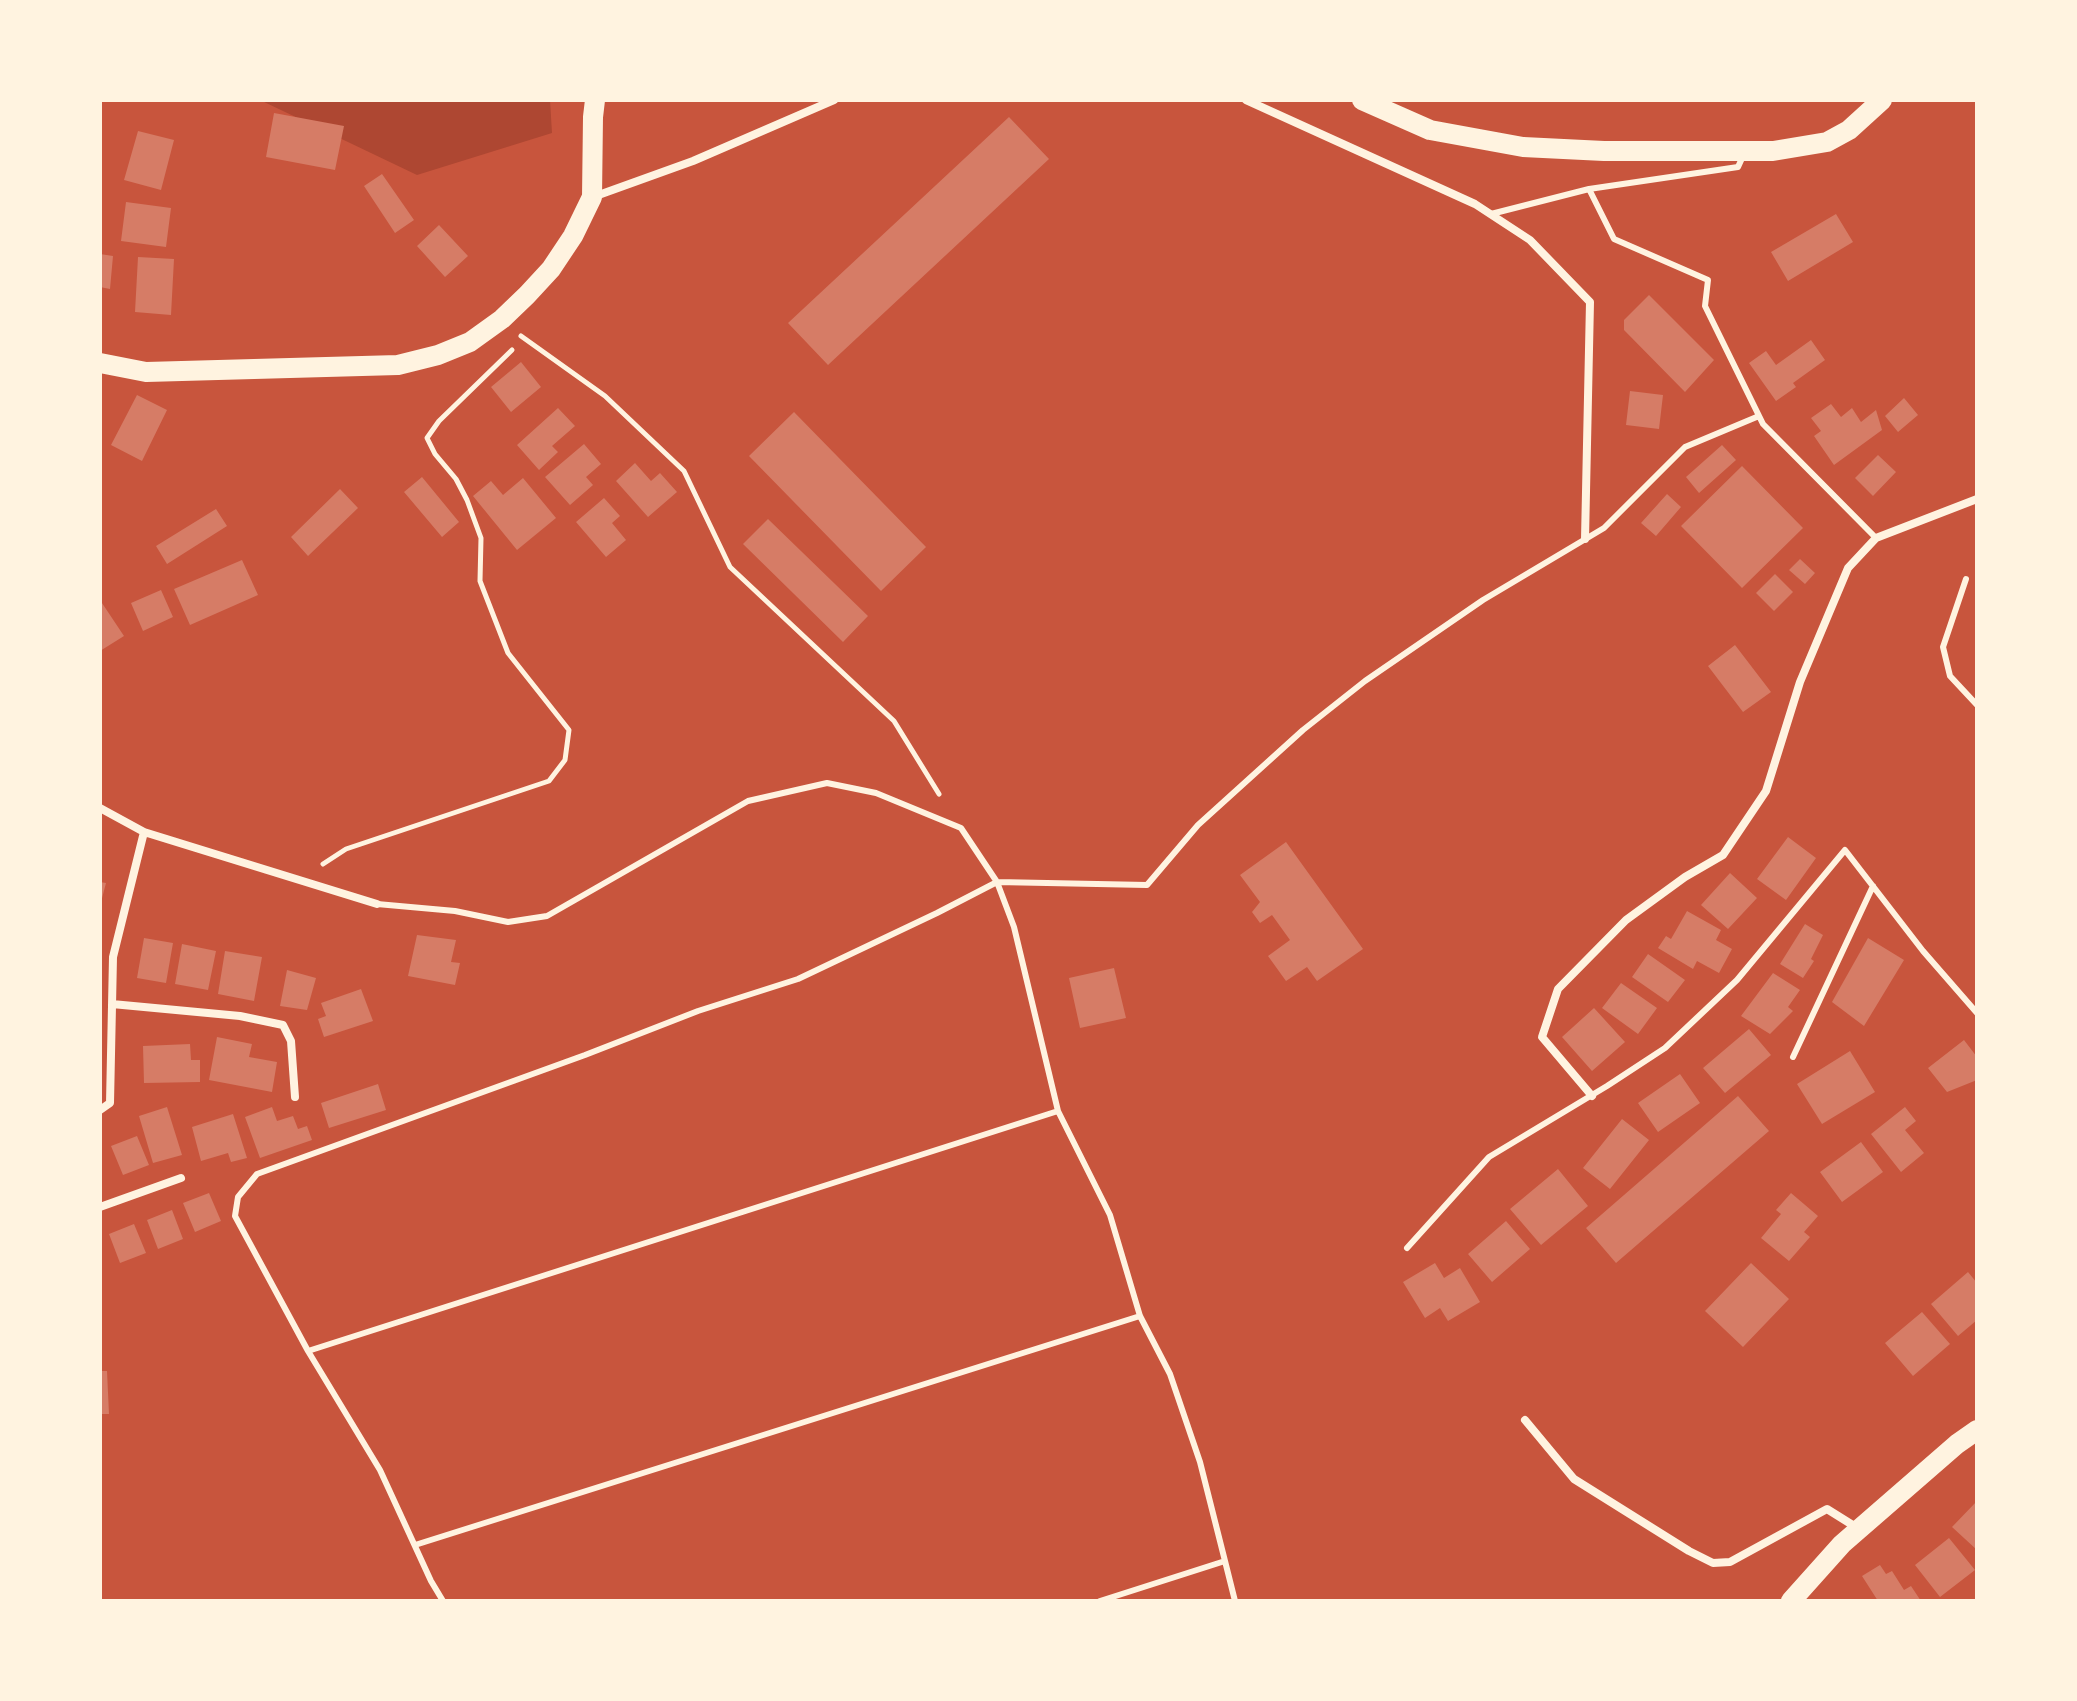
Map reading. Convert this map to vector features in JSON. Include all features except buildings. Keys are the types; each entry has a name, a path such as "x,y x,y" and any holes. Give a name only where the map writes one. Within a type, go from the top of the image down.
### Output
{"main road":[{"path":"1362,100 1430,130 1523,147 1604,151 1773,151 1827,142 1849,130 1882,100"},
{"path":"100,363 146,372 398,365 438,355 470,342 502,319 551,269 573,236 592,197 591,106"},
{"path":"1791,1601 1842,1544 1977,1430"}],"street":[{"path":"592,197 693,161 834,100"},
{"path":"1246,100 1475,204 1530,240 1590,302 1585,539"},
{"path":"1592,1096 1542,1037 1558,989 1626,920 1685,877 1723,855 1766,791 1800,682 1848,568 1876,538 1977,499"},
{"path":"100,808 144,832 377,904"},
{"path":"100,1110 110,1103 113,957 144,832"},
{"path":"112,1004 240,1016 283,1025 291,1041 295,1097"},
{"path":"100,1207 181,1178"},
{"path":"1525,1420 1574,1479 1713,1563 1730,1562 1827,1509 1860,1529"}],"lane":[{"path":"1491,215 1589,189 1738,167 1745,151"},
{"path":"1589,189 1614,239 1708,280 1705,306 1763,424 1876,538"},
{"path":"443,1601 380,1470 308,1351 235,1216 238,1197 257,1174 698,1011 798,979 997,882 1147,885 1198,825 1303,730 1365,681 1483,600 1604,528 1685,447 1759,416"},
{"path":"1966,579 1943,647 1950,676 1977,705"},
{"path":"377,904 455,911 508,922 547,916 748,801 827,783 876,793 961,828 997,882 1014,927 1058,1111 1110,1215 1140,1316 1170,1374 1195,1447 1235,1601"},
{"path":"1407,1248 1489,1157 1665,1048 1737,980 1845,850 1923,951 1977,1013"},
{"path":"1793,1057 1873,886"},
{"path":"308,1351 1058,1111"},
{"path":"415,1545 1140,1316"},
{"path":"1100,1601 1225,1561"}],"path":[{"path":"502,319 605,396 684,471 730,567 894,721 935,789 945,800"},
{"path":"299,880 346,849 549,781 565,760 569,730 508,653 480,581 481,538 467,500 427,438 439,421 524,338"}],"shaded area":[{"path":"260,100 550,100 552,133 417,175"}]}
